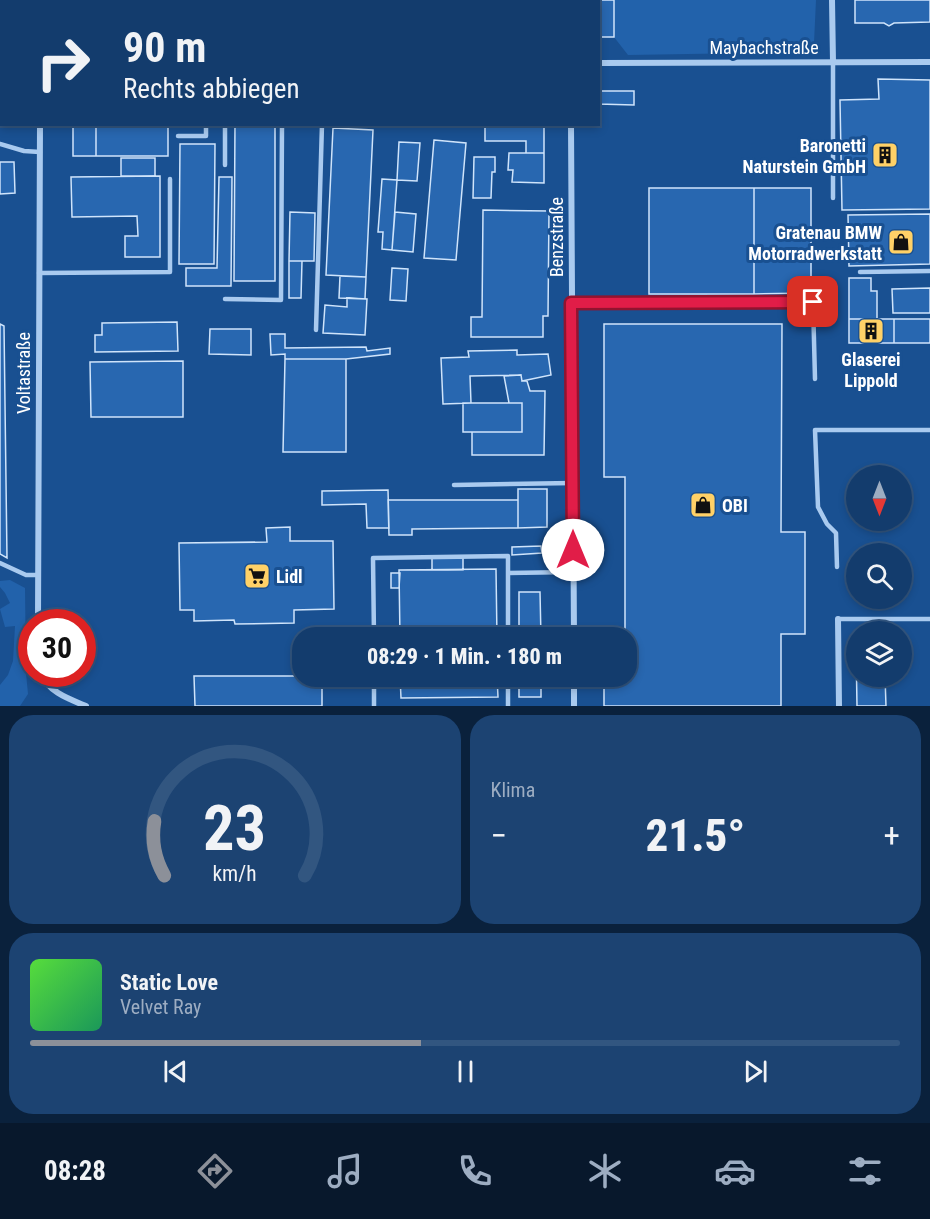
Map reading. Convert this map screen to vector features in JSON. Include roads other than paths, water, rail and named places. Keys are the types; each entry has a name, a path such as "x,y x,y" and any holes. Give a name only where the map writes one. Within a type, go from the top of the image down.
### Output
{"street":[{"path":"832,0 833,62"},
{"name":"Maybachstraße","path":"600,63 930,62"},
{"name":"Voltastraße","path":"38,609 40,126"},
{"name":"Benzstraße","path":"571,126 574,627"},
{"path":"838,619 839,706"},
{"path":"51,687 66,698 86,706"},
{"path":"574,687 574,706"}],"lane":[{"path":"833,62 833,198"},
{"path":"178,136 206,136 206,126"},
{"path":"225,126 225,165"},
{"path":"225,299 281,300 282,126"},
{"path":"316,330 322,126"},
{"path":"0,144 24,151 40,152"},
{"path":"39,273 170,272 170,179"},
{"path":"860,272 930,271"},
{"path":"571,303 813,302 815,379"},
{"path":"837,567 836,533 827,524 818,507 815,430 930,430"},
{"path":"454,485 573,483"},
{"path":"374,627 373,558 508,556 508,627"},
{"path":"0,563 26,575 38,575"},
{"path":"508,573 573,572"},
{"path":"838,619 930,619"},
{"path":"374,687 374,706"},
{"path":"508,687 508,706"}],"place":[{"name":"Baronetti Naturstein GmbH","path":"885,155"},
{"name":"Gratenau BMW Motorradwerkstatt","path":"901,242"},
{"name":"Glaserei Lippold","path":"871,331"},
{"name":"OBI","path":"703,505"},
{"name":"Lidl","path":"257,576"}]}
